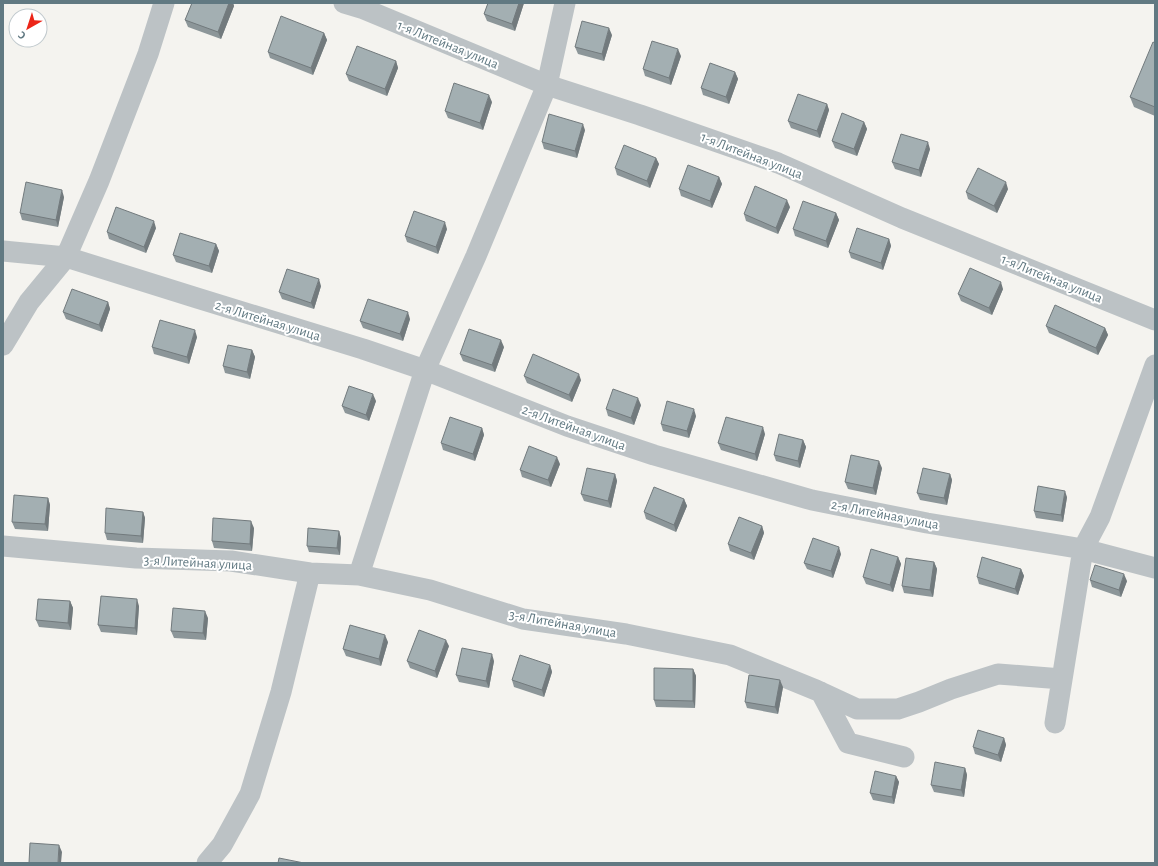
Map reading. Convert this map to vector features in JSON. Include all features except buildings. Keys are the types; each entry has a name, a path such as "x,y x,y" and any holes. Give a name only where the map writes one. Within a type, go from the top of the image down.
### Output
{"street":[{"path":"3,345 29,302 66,258 99,181 143,69 164,3"},
{"name":"1-я Литейная улица","path":"344,3 364,9 546,85 640,115 778,163 902,218 1155,320"},
{"path":"359,575 425,370 476,256 546,85 565,3"},
{"name":"2-я Литейная улица","path":"3,251 66,258 355,346 425,370 574,429 654,455 812,500 927,523 1083,549 1155,568"},
{"path":"1055,723 1083,549 1100,517 1155,365"},
{"name":"3-я Литейная улица","path":"3,546 136,558 231,561 310,574 359,575 430,590 523,619 626,634 730,655 857,708 898,709 951,689 998,674 1062,679"},
{"path":"207,863 222,845 250,794 281,692 310,574"},
{"path":"821,692 848,743 904,758"}]}
